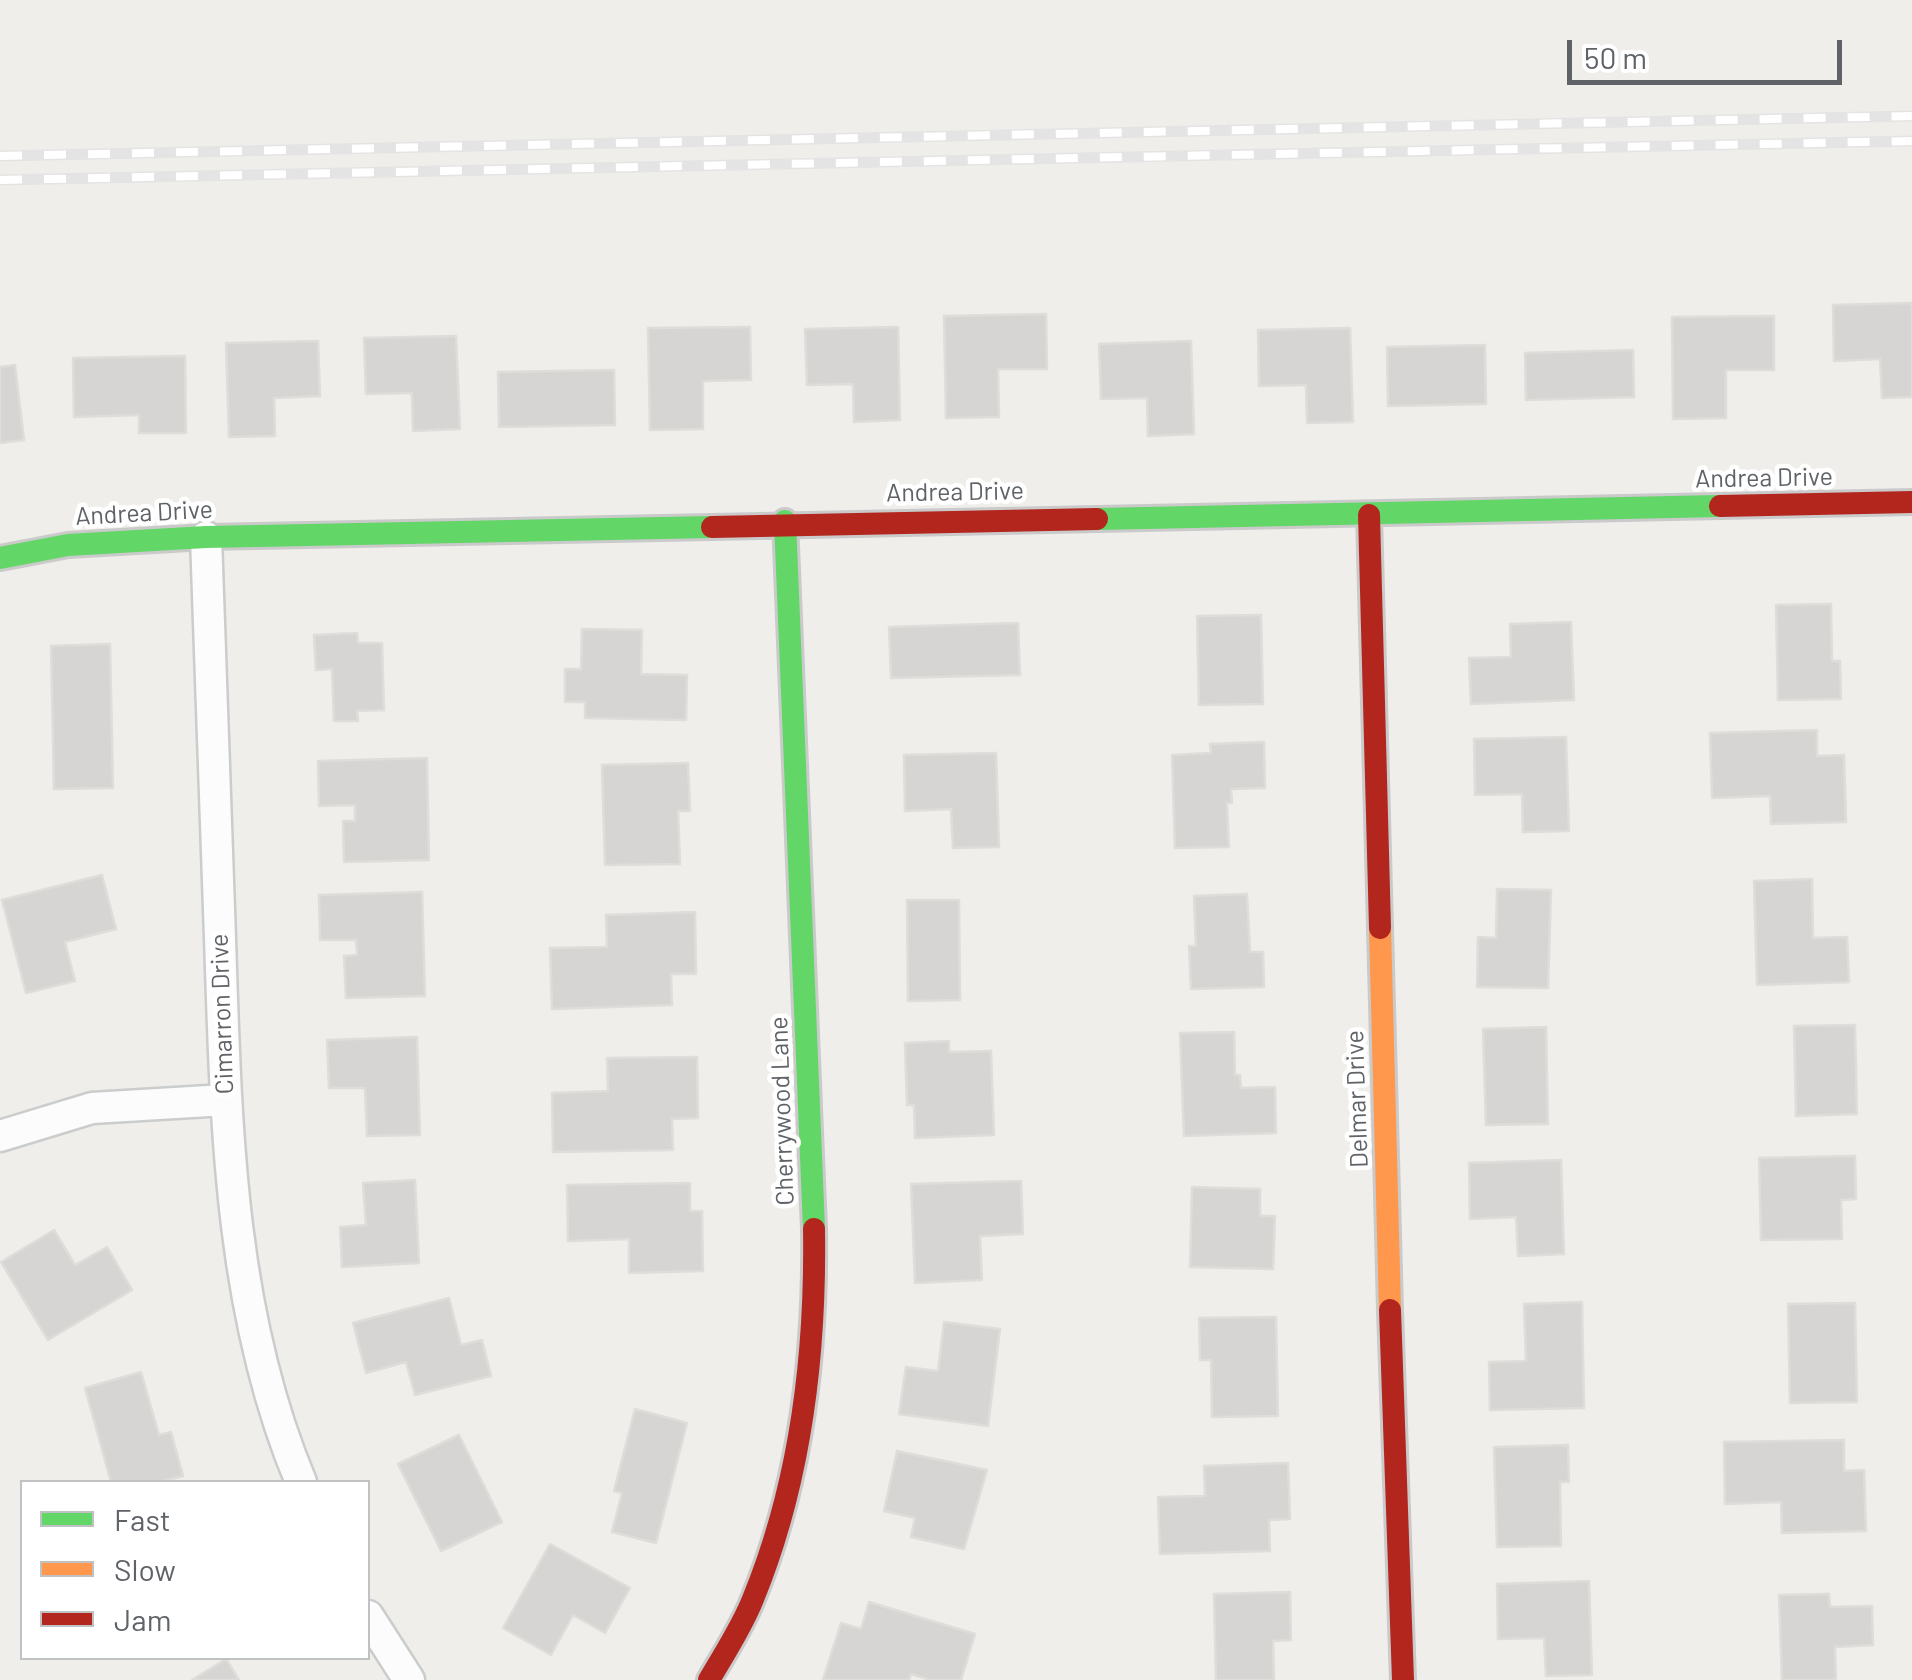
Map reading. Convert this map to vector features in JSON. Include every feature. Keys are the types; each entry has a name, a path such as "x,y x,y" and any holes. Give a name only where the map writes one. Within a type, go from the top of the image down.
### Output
{"street":[{"name":"Andrea Drive","path":"0,558 68,545 206,536 1912,502"},
{"name":"Delmar Drive","path":"1369,515 1399,1648 1404,1680"},
{"name":"Cherrywood Lane","path":"709,1680 736,1641 788,1502 809,1379 814,1208 785,522"},
{"name":"Cimarron Drive","path":"206,536 225,1100 240,1264 282,1435 300,1480"},
{"path":"0,1136 92,1108 225,1100"},
{"path":"370,1619 410,1680"}],"building":[{"path":"1912,303 1912,397 1882,398 1880,359 1834,361 1833,305"},
{"path":"1046,314 1047,369 998,369 999,417 946,418 944,316"},
{"path":"1774,316 1774,370 1726,370 1726,418 1673,419 1672,317"},
{"path":"750,327 751,380 703,381 703,429 650,430 648,328"},
{"path":"898,327 900,420 854,422 853,384 807,385 805,329"},
{"path":"1350,328 1353,422 1307,423 1306,385 1259,386 1258,330"},
{"path":"456,336 460,429 413,431 412,393 366,394 364,338"},
{"path":"318,341 320,396 274,398 275,436 229,437 226,343"},
{"path":"1191,341 1194,434 1148,436 1147,398 1101,399 1099,344"},
{"path":"1485,345 1486,404 1388,406 1387,347"},
{"path":"1633,350 1634,397 1526,400 1525,353"},
{"path":"185,356 186,433 139,433 139,415 74,417 73,358"},
{"path":"15,365 24,440 0,443 0,367"},
{"path":"614,370 615,425 499,427 498,372"},
{"path":"1831,604 1832,661 1840,661 1841,699 1778,700 1776,605"},
{"path":"1261,615 1263,704 1199,705 1197,616"},
{"path":"1571,622 1574,700 1471,704 1469,658 1511,657 1510,624"},
{"path":"1018,623 1020,675 891,678 889,627"},
{"path":"582,629 642,630 641,674 687,675 686,720 585,718 585,702 565,702 565,669 581,669"},
{"path":"357,633 358,643 382,643 384,710 357,711 358,721 334,721 332,669 316,670 314,635"},
{"path":"110,644 113,788 54,789 51,646"},
{"path":"1817,730 1817,756 1844,755 1846,822 1771,824 1770,796 1712,798 1710,733"},
{"path":"1566,737 1569,831 1523,832 1522,794 1475,795 1474,739"},
{"path":"1264,742 1265,788 1231,789 1232,803 1227,803 1229,847 1175,848 1172,755 1211,753 1210,744"},
{"path":"996,753 999,847 953,848 951,809 905,811 904,755"},
{"path":"427,758 429,860 344,862 343,821 355,821 355,805 319,806 318,761"},
{"path":"688,763 690,811 678,811 680,864 605,865 602,765"},
{"path":"102,875 116,929 65,942 75,981 26,993 2,900"},
{"path":"1812,879 1813,938 1847,937 1849,982 1757,985 1754,881"},
{"path":"1497,889 1551,890 1548,988 1477,987 1478,937 1496,938"},
{"path":"422,892 425,996 346,998 344,956 357,955 356,940 320,940 319,895"},
{"path":"1247,894 1250,952 1263,952 1264,987 1191,989 1189,946 1196,946 1194,896"},
{"path":"907,900 959,900 960,1000 908,1001"},
{"path":"695,912 696,974 671,974 672,1005 552,1009 550,948 607,947 606,915"},
{"path":"1855,1025 1857,1114 1796,1116 1794,1026"},
{"path":"1546,1027 1548,1124 1486,1125 1483,1029"},
{"path":"1234,1032 1235,1075 1240,1075 1241,1088 1275,1087 1276,1133 1184,1136 1180,1033"},
{"path":"417,1037 420,1135 367,1136 365,1088 329,1088 327,1040"},
{"path":"949,1041 949,1052 991,1051 994,1135 915,1138 914,1105 907,1105 905,1043"},
{"path":"697,1057 698,1118 672,1119 673,1150 553,1152 552,1093 608,1091 607,1058"},
{"path":"1855,1156 1856,1199 1841,1200 1842,1239 1761,1240 1759,1158"},
{"path":"1561,1160 1564,1254 1518,1256 1516,1217 1470,1219 1469,1163"},
{"path":"415,1180 419,1263 342,1267 340,1227 366,1225 363,1183"},
{"path":"1021,1181 1023,1234 980,1236 982,1280 915,1283 911,1184"},
{"path":"690,1183 690,1211 702,1211 703,1271 629,1273 629,1239 568,1241 567,1185"},
{"path":"1192,1187 1260,1189 1260,1216 1275,1216 1273,1269 1190,1267"},
{"path":"54,1230 75,1265 107,1247 132,1290 48,1340 1,1262"},
{"path":"449,1298 461,1345 482,1340 491,1376 415,1395 406,1362 366,1373 353,1323"},
{"path":"1582,1302 1584,1408 1490,1410 1489,1362 1526,1361 1524,1304"},
{"path":"1855,1303 1857,1402 1790,1403 1788,1304"},
{"path":"1276,1317 1278,1416 1212,1417 1211,1360 1200,1360 1199,1318"},
{"path":"944,1322 1000,1329 988,1426 899,1414 906,1367 938,1371"},
{"path":"141,1372 159,1435 171,1432 183,1476 167,1480 110,1480 85,1388"},
{"path":"635,1409 687,1423 656,1543 612,1532 622,1493 614,1491"},
{"path":"459,1435 502,1522 441,1551 398,1464"},
{"path":"1844,1440 1844,1471 1864,1470 1866,1531 1782,1533 1781,1502 1725,1504 1724,1442"},
{"path":"1568,1445 1569,1482 1560,1482 1561,1546 1497,1547 1494,1447"},
{"path":"897,1451 987,1470 964,1549 911,1537 915,1518 884,1511"},
{"path":"1288,1463 1290,1519 1269,1520 1270,1551 1160,1554 1158,1497 1205,1496 1204,1466"},
{"path":"550,1544 630,1588 605,1633 573,1615 551,1655 503,1628"},
{"path":"1589,1581 1592,1675 1546,1676 1544,1638 1498,1639 1497,1584"},
{"path":"1290,1592 1291,1640 1273,1641 1274,1680 1216,1680 1214,1594"},
{"path":"1829,1594 1830,1607 1872,1606 1873,1645 1835,1647 1836,1680 1782,1680 1779,1595"},
{"path":"869,1602 975,1634 961,1680 930,1680 911,1674 909,1680 823,1680 841,1623 861,1629"},
{"path":"227,1660 239,1680 192,1680"}],"railway":[{"path":"0,156 1912,116"},
{"path":"0,180 1912,141"}],"traffic: fast":[{"path":"1097,519 1720,506"},
{"path":"785,521 814,1229"},
{"path":"0,558 68,545 206,537 712,527"}],"traffic: slow":[{"path":"1380,928 1390,1310"}],"traffic: jam":[{"path":"1720,506 1912,502"},
{"path":"1369,515 1380,928"},
{"path":"712,527 1097,519"},
{"path":"709,1680 753,1599 794,1463 808,1370 814,1229"},
{"path":"1390,1310 1403,1680"}]}
